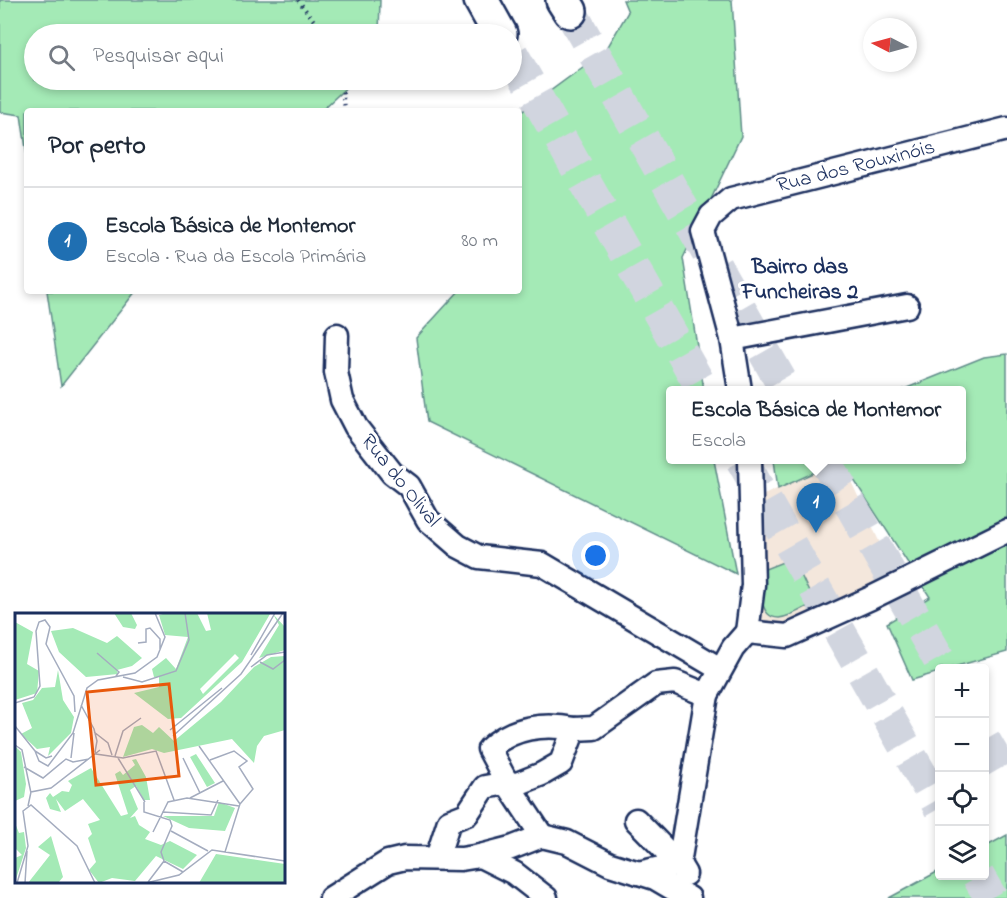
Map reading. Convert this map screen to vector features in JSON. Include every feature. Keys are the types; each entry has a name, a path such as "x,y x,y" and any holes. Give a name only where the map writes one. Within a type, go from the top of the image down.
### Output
{"highway":[{"path":"481,0 494,24"}],"street":[{"name":"Rua dos Rouxinóis","path":"732,339 703,231 711,216 731,199 1007,129"},
{"path":"739,386 732,339 907,306"},
{"name":"Rua do Olival","path":"337,335 336,372 342,400 356,427 393,473 409,486 428,520 458,546 479,557 542,564 720,669"},
{"path":"679,864 707,695 733,648 747,632 753,585 750,464"},
{"path":"747,632 787,636 871,598 1007,531"},
{"path":"542,836 507,783 489,749 496,742 506,735 523,730 555,725 574,729 594,728 656,684 675,682 707,695"},
{"path":"436,858 449,821 467,814 485,787 507,783 517,784 561,763 574,729"},
{"path":"636,820 679,864 700,898"},
{"path":"331,898 388,862 405,858 461,859 480,856 511,848 542,836 567,842 610,864 656,878 689,898"},
{"path":"480,856 514,873 546,898"},
{"path":"638,873 679,864"}],"path":[{"path":"298,0 316,24"},
{"path":"343,90 345,108"}],"shaded area":[{"path":"832,464 843,464 894,577 785,628 764,624 759,618 757,498"}],"green space":[{"path":"0,0 380,0 379,24 24,24 24,90 343,90 324,108 24,108 24,136 21,115 0,112"},
{"path":"623,0 732,0 741,136 683,258 703,386 666,386 666,464 715,464 736,574 427,422 416,338 456,294 522,294 522,112 606,50 628,12"},
{"path":"47,294 134,294 61,386"},
{"path":"1007,354 1007,652 964,664 935,664 935,673 912,680 887,623 930,597 844,464 966,464 966,386 912,386 984,357"},
{"path":"775,464 832,464 778,489"},
{"path":"793,558 814,603 788,616 779,618 772,616 767,612 762,599 765,569"},
{"path":"1007,835 1007,898 889,898 935,873 935,880 989,880 989,845"}],"tunnel":[{"path":"570,11 784,386"},
{"path":"522,72 701,386"},
{"path":"744,464 935,799"},
{"path":"827,464 942,664"},
{"path":"989,749 1007,780"},
{"path":"980,880 991,898"}],"place":[{"name":"Escola Básica de Montemor","path":"816,533"}],"district":[{"name":"Bairro das Funcheiras 2","path":"800,280"}]}
